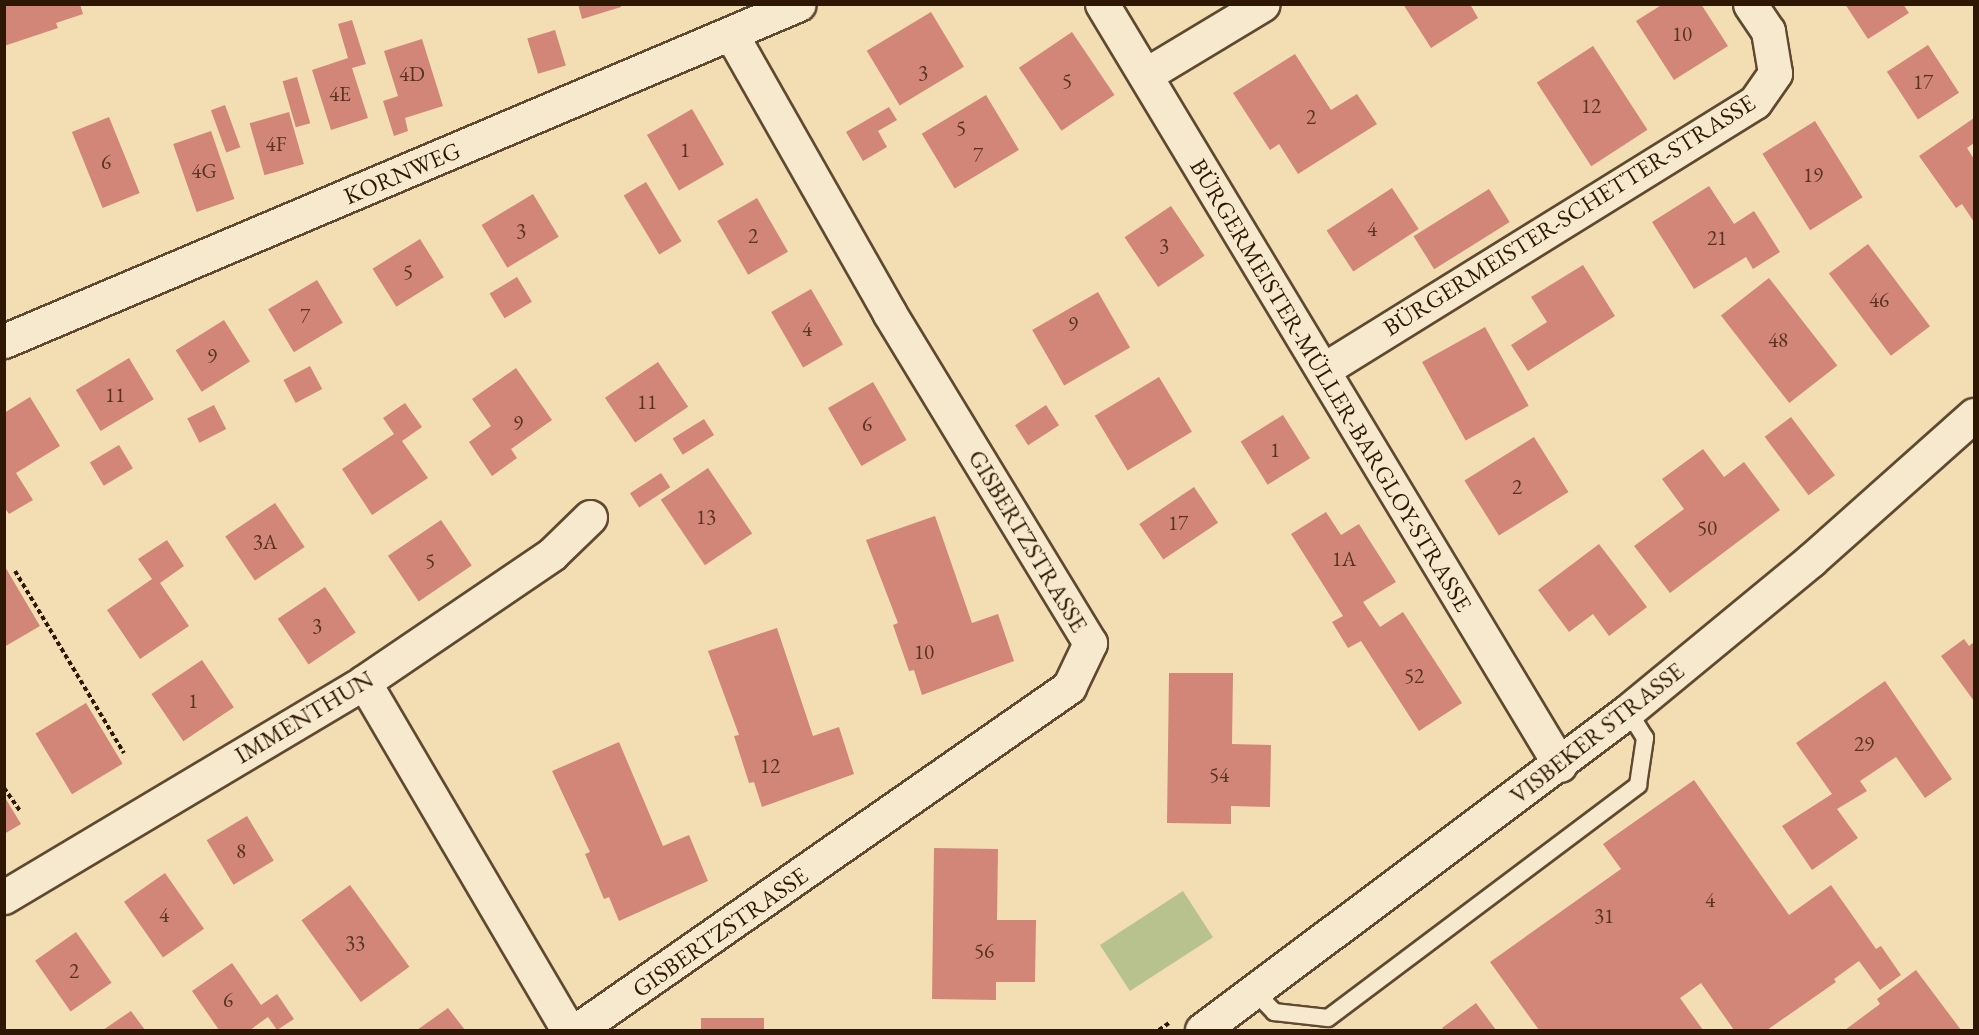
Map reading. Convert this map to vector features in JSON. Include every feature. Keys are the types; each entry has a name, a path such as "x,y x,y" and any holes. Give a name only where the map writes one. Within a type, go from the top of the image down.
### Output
{"street":[{"name":"KORNWEG","path":"4,341 799,4"},
{"name":"BÜRGERMEISTER-MÜLLER-BARGLOY-STRASSE","path":"1102,4 1147,74 1560,765"},
{"path":"1147,74 1263,4"},
{"name":"BÜRGERMEISTER-SCHETTER-STRASSE","path":"1323,370 1755,102 1775,73 1768,31 1750,4"},
{"name":"GISBERTZSTRASSE","path":"577,1030 1069,687 1090,643 889,312 731,33"},
{"name":"VISBEKER STRASSE","path":"1202,1030 1560,765 1628,711 1811,560 1974,415"},
{"name":"IMMENTHUN","path":"4,897 364,682 552,554 590,517"},
{"path":"364,682 568,1030"}],"lane":[{"path":"1255,992 1274,1012 1328,1018 1638,785 1646,738 1628,711"}],"path":[{"path":"15,571 124,753"},
{"path":"4,788 20,811"}],"green space":[{"path":"1183,891 1213,937 1130,991 1100,945"}],"building":[{"path":"4,4 80,4 83,14 56,23 58,28 4,46"},
{"path":"578,4 620,4 621,7 582,19"},
{"path":"1403,4 1470,4 1478,18 1431,48"},
{"path":"1663,4 1701,4 1728,46 1674,80 1636,21"},
{"path":"1845,4 1903,4 1909,13 1868,39"},
{"path":"931,12 964,67 900,105 867,51"},
{"path":"352,20 366,64 352,68 368,118 331,130 312,70 348,58 338,24"},
{"path":"555,30 566,65 538,74 527,38"},
{"path":"1072,32 1114,95 1061,131 1019,68"},
{"path":"422,39 443,106 405,118 408,131 394,136 383,101 398,96 384,51"},
{"path":"1928,45 1959,93 1918,119 1887,72"},
{"path":"1593,46 1647,130 1591,166 1537,82"},
{"path":"1295,54 1331,110 1357,94 1377,124 1298,174 1279,144 1270,150 1233,93"},
{"path":"297,77 310,123 296,127 283,81"},
{"path":"986,95 1019,150 955,188 922,134"},
{"path":"225,105 240,147 226,152 211,110"},
{"path":"889,107 897,120 878,131 887,147 863,161 846,132"},
{"path":"692,109 724,164 679,190 647,135"},
{"path":"289,112 304,164 264,175 250,123"},
{"path":"109,117 140,193 103,208 72,132"},
{"path":"1974,118 1974,143 1967,148 1974,159 1974,222 1962,204 1956,208 1919,156"},
{"path":"1815,121 1863,197 1810,230 1762,154"},
{"path":"211,131 234,199 197,212 173,144"},
{"path":"646,182 682,241 659,255 624,195"},
{"path":"1709,186 1734,224 1754,211 1780,252 1753,269 1746,257 1694,289 1652,222"},
{"path":"1392,188 1419,229 1353,272 1327,230"},
{"path":"1489,189 1510,222 1434,269 1414,236"},
{"path":"533,194 559,237 507,268 482,225"},
{"path":"757,198 788,252 748,275 717,221"},
{"path":"1171,206 1205,256 1158,287 1125,237"},
{"path":"420,239 444,277 396,307 373,269"},
{"path":"1868,244 1930,326 1891,356 1829,273"},
{"path":"1583,265 1615,316 1528,371 1511,345 1547,322 1531,297"},
{"path":"517,277 532,302 505,318 490,293"},
{"path":"1769,278 1837,365 1789,403 1721,316"},
{"path":"317,280 343,323 294,352 268,309"},
{"path":"811,289 843,344 803,367 771,312"},
{"path":"1098,292 1130,347 1064,385 1032,330"},
{"path":"224,320 250,362 202,392 176,350"},
{"path":"1485,327 1529,406 1466,441 1422,362"},
{"path":"129,358 154,399 101,431 76,390"},
{"path":"658,362 688,407 635,443 605,398"},
{"path":"310,366 322,389 296,403 284,380"},
{"path":"516,368 552,420 511,449 517,458 492,476 469,442 491,426 472,399"},
{"path":"1159,377 1192,432 1128,470 1095,416"},
{"path":"873,382 906,440 861,466 828,408"},
{"path":"30,397 60,446 16,473 33,500 9,514 4,507 4,413"},
{"path":"405,403 422,427 402,441 428,478 372,515 342,469 394,434 383,418"},
{"path":"214,405 226,429 200,443 187,419"},
{"path":"1046,405 1059,425 1028,445 1015,425"},
{"path":"1283,415 1310,458 1268,485 1241,441"},
{"path":"1791,417 1835,475 1809,495 1765,437"},
{"path":"704,419 714,435 683,455 673,439"},
{"path":"1534,437 1568,492 1499,536 1464,480"},
{"path":"119,445 133,468 104,486 90,463"},
{"path":"1703,449 1724,477 1744,462 1780,510 1670,593 1634,546 1684,509 1662,479"},
{"path":"708,468 752,533 705,565 661,500"},
{"path":"661,473 670,487 639,507 630,493"},
{"path":"1194,487 1218,523 1163,560 1139,524"},
{"path":"275,503 305,547 255,580 225,537"},
{"path":"1326,512 1341,535 1359,524 1396,582 1363,602 1380,627 1403,612 1462,703 1419,731 1361,641 1348,648 1332,622 1343,616 1291,534"},
{"path":"935,516 972,623 998,614 1014,661 922,695 914,670 909,671 893,625 898,623 866,540"},
{"path":"441,520 472,566 419,601 388,556"},
{"path":"167,540 184,566 160,583 189,626 140,659 107,610 152,579 138,559"},
{"path":"1599,544 1647,607 1609,636 1593,614 1569,632 1538,590"},
{"path":"4,565 40,626 4,647"},
{"path":"325,587 356,633 309,664 278,619"},
{"path":"777,628 813,736 839,727 854,774 762,807 754,782 749,783 734,736 739,735 708,651"},
{"path":"1964,639 1969,646 1974,642 1974,701 1941,656"},
{"path":"202,660 234,707 183,741 151,694"},
{"path":"1169,673 1233,673 1232,744 1271,745 1270,807 1231,806 1231,824 1167,823"},
{"path":"1885,681 1952,779 1925,798 1896,757 1860,781 1867,791 1837,809 1858,838 1812,870 1782,826 1832,794 1796,743"},
{"path":"86,703 123,764 72,794 35,733"},
{"path":"619,742 663,846 689,835 708,881 619,921 609,897 604,899 585,854 590,852 552,771"},
{"path":"1694,780 1789,915 1831,885 1876,949 1881,946 1901,975 1880,990 1859,961 1834,979 1836,982 1767,1030 1734,1030 1701,983 1680,998 1703,1030 1539,1030 1490,962 1621,869 1603,844"},
{"path":"4,796 21,824 4,834"},
{"path":"247,816 274,861 233,885 207,840"},
{"path":"934,848 998,849 997,920 1036,920 1035,982 996,982 996,1000 932,999"},
{"path":"165,873 204,929 163,957 124,902"},
{"path":"350,885 409,967 361,1002 301,920"},
{"path":"76,932 112,983 71,1011 35,961"},
{"path":"232,963 261,1005 277,994 294,1019 277,1030 268,1017 250,1030 219,1030 192,991"},
{"path":"1916,970 1961,1030 1845,1030 1880,1004 1877,999"},
{"path":"1476,1003 1496,1030 1444,1030 1442,1028"},
{"path":"448,1008 465,1030 417,1030"},
{"path":"131,1011 145,1030 103,1030"},
{"path":"701,1018 764,1018 764,1030 701,1030"}]}
